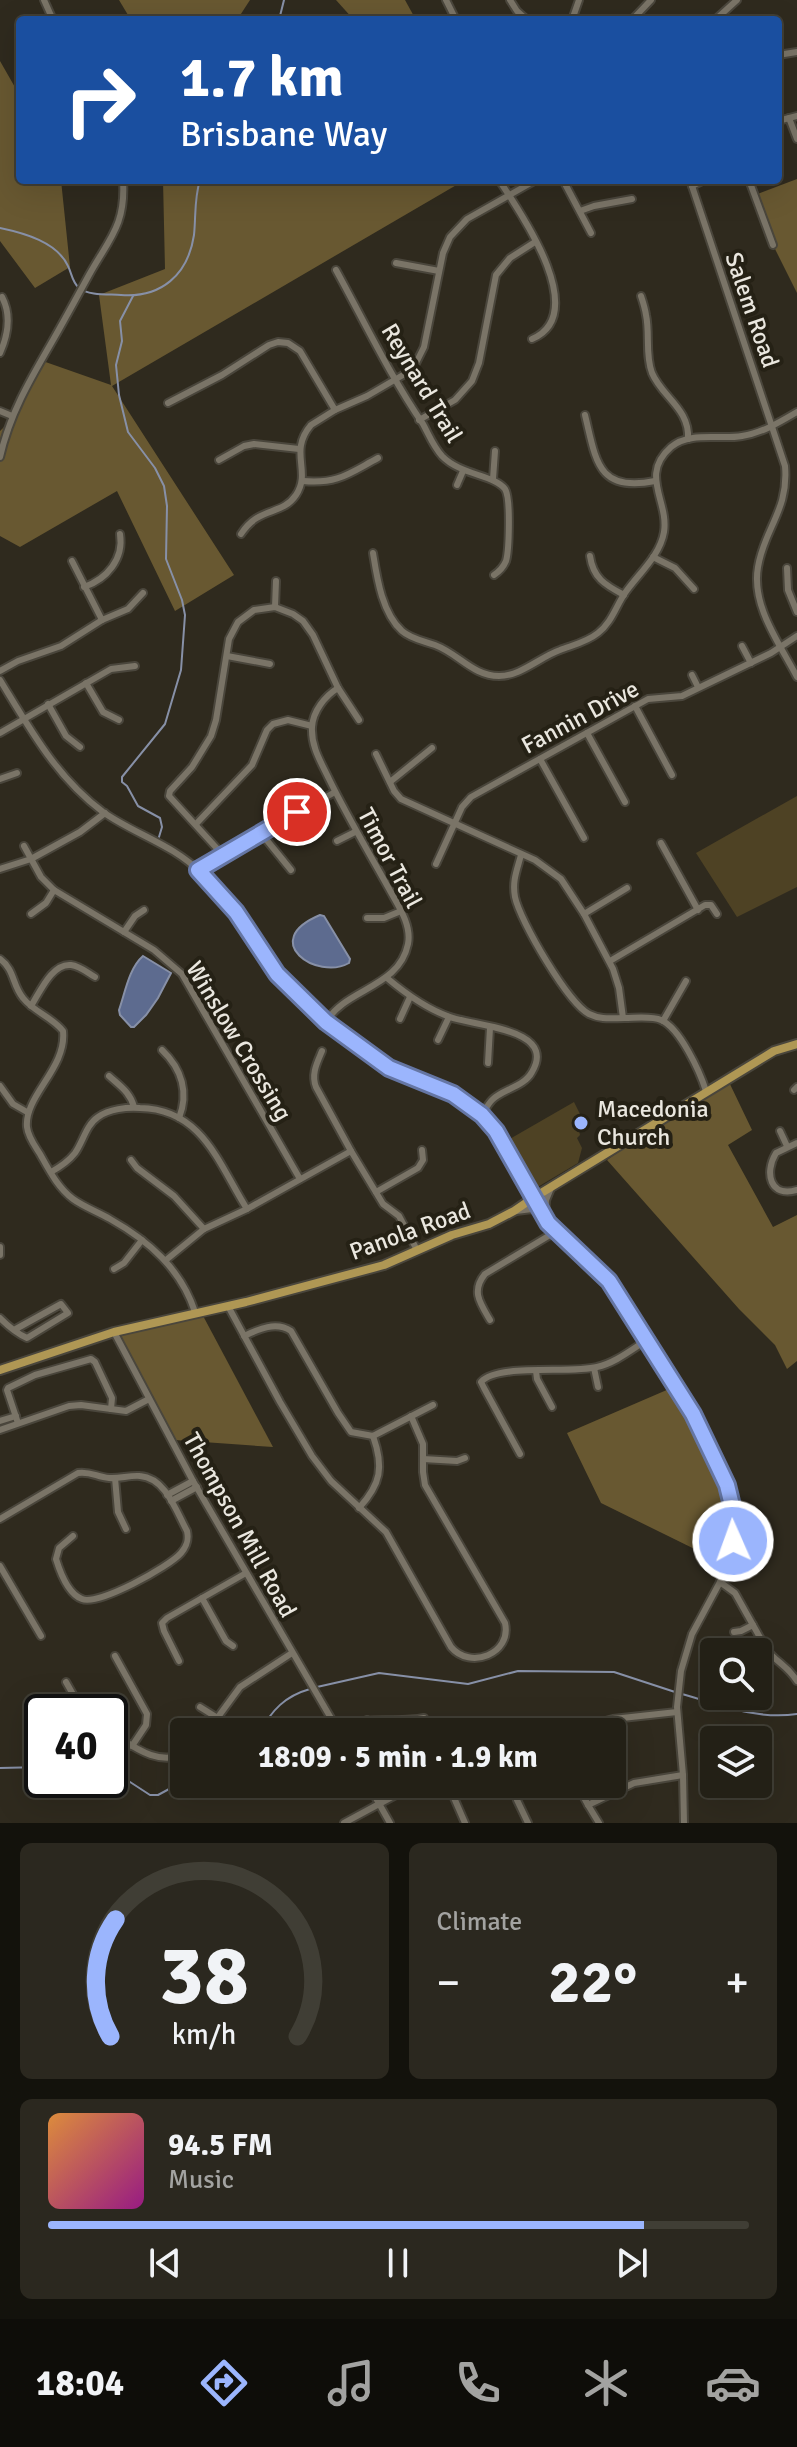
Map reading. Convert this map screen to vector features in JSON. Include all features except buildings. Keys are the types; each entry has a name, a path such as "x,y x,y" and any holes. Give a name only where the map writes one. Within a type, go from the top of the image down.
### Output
{"main road":[{"name":"Panola Road","path":"0,1370 114,1332 366,1271 489,1224 774,1051 797,1044"}],"street":[{"path":"510,0 523,16"},
{"path":"636,16 651,0"},
{"path":"719,16 737,0"},
{"path":"782,120 797,116"},
{"path":"789,118 797,139"},
{"path":"0,457 12,416 25,388 117,231 123,204 123,184"},
{"path":"502,184 548,268 557,300 547,329 532,339"},
{"path":"241,534 256,517 289,502 296,495 303,481 299,449 311,425 414,367 422,353 446,243 456,229 467,219 529,184"},
{"path":"565,184 591,233"},
{"name":"Salem Road","path":"691,184 785,466 786,490 760,558 757,582 761,607 797,677"},
{"path":"750,184 773,245"},
{"path":"580,211 632,199"},
{"path":"419,420 455,400 472,381 479,363 496,275 510,258 535,242"},
{"path":"396,263 439,271"},
{"name":"Reynard Trail","path":"336,270 441,455 463,471 493,479"},
{"path":"641,296 646,313 652,372 659,386 682,413 688,439"},
{"path":"0,353 7,331 8,308 2,297"},
{"path":"168,403 222,375 269,345 283,342 300,351 335,410"},
{"path":"0,411 12,416"},
{"path":"373,553 386,608 403,632 453,654 479,673 510,675 559,650 586,641 610,620 624,595 653,557 665,530 655,481 661,459 675,444 688,439 739,437 773,426 797,412"},
{"path":"585,415 597,461 606,474 615,481 632,485 655,481"},
{"path":"219,460 254,444 299,449"},
{"path":"494,575 505,562 510,502 506,489 493,479 495,451"},
{"path":"303,481 327,483 378,458"},
{"path":"457,485 463,471"},
{"path":"84,587 104,577 120,556 120,534"},
{"path":"590,556 593,572 624,595"},
{"path":"653,557 675,568 694,589"},
{"path":"72,561 102,620"},
{"path":"787,568 788,590 797,612"},
{"path":"275,607 276,581"},
{"path":"0,671 18,661 61,646 102,620 128,609 143,593"},
{"path":"222,854 169,796 211,736 232,632 241,618 254,610 275,607 293,614 309,629 338,688 359,720"},
{"name":"Fannin Drive","path":"436,864 453,824 471,797 635,706 653,698 682,696 751,663 797,636"},
{"path":"742,646 751,663"},
{"path":"227,656 270,664"},
{"path":"0,733 111,669 135,666"},
{"path":"692,675 698,687"},
{"path":"0,680 40,747 58,770 105,813 165,846 198,870 236,912 277,974 326,1022 389,1068 453,1094 482,1115 496,1131 555,1232 605,1276 704,1434 727,1485 735,1528 720,1582 692,1634 686,1652 677,1712 684,1823"},
{"path":"86,683 103,712 119,720"},
{"path":"196,824 252,765 267,730 273,724 288,720 312,726 322,702 338,688"},
{"path":"48,704 66,736 80,747"},
{"path":"635,706 672,775"},
{"name":"Timor Trail","path":"312,726 314,746 335,792 407,927 407,947 387,978"},
{"path":"587,733 625,802"},
{"path":"390,782 432,748"},
{"path":"376,754 401,799 541,864 561,879 610,961 619,988 623,1018"},
{"path":"540,759 584,838"},
{"path":"0,779 17,773"},
{"path":"198,870 335,792"},
{"path":"0,869 31,859 80,832 105,813"},
{"path":"337,841 355,832"},
{"path":"261,833 291,870"},
{"path":"661,843 698,910"},
{"name":"Winslow Crossing","path":"24,846 41,877 54,890 164,957 182,974 300,1179"},
{"path":"521,855 514,879 517,905 565,989 585,1012 608,1019 663,1021 676,1031 706,1091"},
{"path":"584,914 627,888"},
{"path":"31,914 46,903 54,890"},
{"path":"610,961 698,910 711,905 717,914"},
{"path":"124,932 135,916 144,910"},
{"path":"367,918 384,918 401,911"},
{"path":"0,959 10,968 20,994 63,1031 64,1038 53,1070 27,1112 29,1136 59,1186 72,1198 142,1240 166,1260 186,1288 195,1312"},
{"path":"31,1006 51,976 62,966 76,966 95,977"},
{"path":"326,1022 349,998 387,978 410,997 449,1017 520,1034 534,1049 536,1064 528,1078 493,1098 482,1115"},
{"path":"663,1021 686,981"},
{"path":"400,1019 410,997"},
{"path":"438,1040 449,1017"},
{"path":"488,1063 490,1028"},
{"path":"162,1050 176,1069 185,1093 179,1118"},
{"path":"322,1051 315,1067 314,1081 383,1204 399,1216 417,1250"},
{"path":"109,1076 132,1097 134,1107"},
{"path":"0,1086 13,1104 27,1112"},
{"path":"51,1172 76,1152 95,1118 108,1111 150,1108 179,1118 207,1141 247,1209"},
{"path":"780,1131 787,1146"},
{"path":"797,1143 776,1153 770,1175 773,1185 780,1191 797,1190"},
{"path":"376,1192 418,1168 423,1160 422,1150"},
{"path":"166,1260 204,1229 247,1209 351,1151"},
{"path":"131,1160 174,1196 204,1229"},
{"path":"545,1218 546,1200 551,1188"},
{"path":"514,1211 532,1209 545,1218"},
{"path":"490,1320 478,1300 480,1280 555,1232"},
{"path":"114,1269 124,1263 142,1240"},
{"path":"0,1247 0,1255"},
{"path":"0,1318 14,1330 27,1338 68,1313 61,1304 14,1330"},
{"path":"228,1306 312,1456 331,1481 386,1532 457,1654 464,1658 476,1658 500,1648 507,1633 505,1623 425,1485 421,1437 411,1416"},
{"path":"244,1336 276,1326 291,1331 347,1428 355,1433 373,1436 433,1405"},
{"name":"Thompson Mill Road","path":"114,1332 195,1484 331,1718"},
{"path":"520,1454 481,1382 484,1378 496,1373 594,1368 612,1362 647,1340"},
{"path":"17,1420 7,1390 13,1385 91,1359 112,1398 111,1409"},
{"path":"27,1360 33,1376"},
{"path":"594,1368 598,1387"},
{"path":"536,1371 552,1407"},
{"path":"0,1421 81,1405 126,1411 149,1399"},
{"path":"0,1430 17,1420"},
{"path":"359,1508 373,1494 377,1484 378,1455 373,1436"},
{"path":"423,1459 457,1461 465,1458"},
{"path":"0,1519 78,1473 90,1472 115,1478 139,1475 160,1484 187,1531 188,1543 183,1552 163,1567 103,1598 87,1601 77,1596 56,1559 59,1548 73,1536"},
{"path":"115,1478 118,1512 126,1529"},
{"path":"169,1498 181,1488 195,1484"},
{"path":"169,1498 195,1484"},
{"path":"0,1566 41,1636"},
{"path":"179,1661 162,1623 246,1573"},
{"path":"720,1582 735,1593 773,1657 786,1665 797,1681"},
{"path":"202,1598 226,1641 233,1646"},
{"path":"734,1632 753,1625"},
{"path":"200,1707 216,1717 240,1687 292,1653"},
{"path":"115,1656 147,1714 146,1725 132,1746"},
{"path":"66,1682 73,1694"},
{"path":"622,1718 677,1712"},
{"path":"128,1743 162,1759 170,1759"},
{"path":"588,1805 634,1783 683,1775"},
{"path":"375,1798 390,1823"},
{"path":"344,1823 388,1798"},
{"path":"454,1798 465,1823"},
{"path":"518,1798 528,1823"},
{"path":"584,1798 599,1823"}],"shaded area":[{"path":"119,0 250,0 240,16 129,16"},
{"path":"336,0 405,0 414,16 350,16"},
{"path":"0,61 16,89 16,184 61,184 70,267 35,288 0,241"},
{"path":"797,179 797,293 773,245 755,195"},
{"path":"163,184 458,184 112,386 234,575 175,611 117,491 20,547 0,536 0,431 7,424 37,359 111,385 99,295 165,269"},
{"path":"797,796 797,887 737,917 696,853"},
{"path":"728,1080 752,1130 728,1145 773,1227 797,1215 797,1361 787,1369 775,1345 739,1309 607,1160 707,1090"},
{"path":"574,1102 581,1116 576,1119 580,1135 577,1138 582,1148 578,1163 536,1188 508,1140"},
{"path":"201,1312 273,1447 175,1440 111,1333"},
{"path":"676,1386 709,1436 725,1475 734,1537 723,1563 601,1503 567,1433"}],"water":[{"path":"320,915 324,916 350,959 349,963 322,967 299,956 293,946 294,936 302,925"},
{"path":"143,956 171,973 146,1015 131,1027 119,1010 131,974"}],"waterway":[{"path":"280,16 284,0"},
{"path":"0,228 29,236 56,251 83,291 121,295 148,293 170,281 186,262 194,235 199,184"},
{"path":"133,296 120,321 122,341 116,365 119,395 128,432 155,468 164,486 167,506 166,559 185,615 181,670 165,724 122,777 122,782 138,806 160,818 162,827 159,837"},
{"path":"317,1687 379,1673 468,1684 518,1671 614,1672 675,1692"},
{"path":"268,1718 280,1705 310,1689"},
{"path":"682,1694 753,1713 797,1714"},
{"path":"0,1768 24,1767"},
{"path":"128,1781 150,1795 158,1795 170,1789"}],"place":[{"name":"Macedonia Church","path":"581,1123"}],"route":[{"path":"297,812 198,870 236,912 277,974 326,1022 389,1068 453,1094 482,1115 496,1131 548,1223 615,1288 693,1414 727,1485 736,1522 733,1541"}]}
